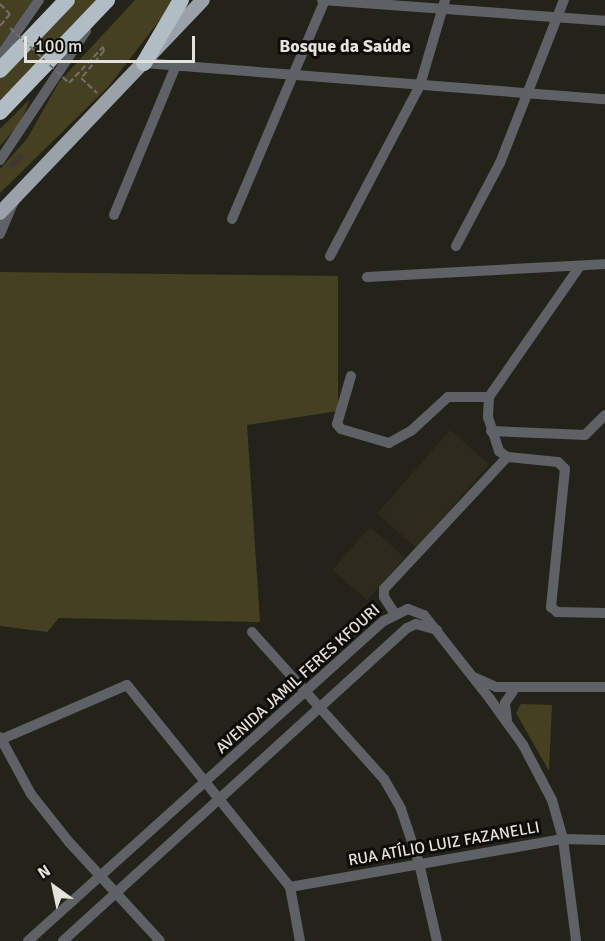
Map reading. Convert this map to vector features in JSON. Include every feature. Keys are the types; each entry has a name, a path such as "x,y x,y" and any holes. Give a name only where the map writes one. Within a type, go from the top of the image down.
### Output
{"highway":[{"path":"0,70 67,0"},
{"path":"0,112 108,0"},
{"path":"144,63 181,0"}],"main road":[{"path":"0,213 203,0"}],"street":[{"path":"0,56 39,0"},
{"path":"0,160 36,111 49,83 108,0"},
{"path":"232,219 297,72 324,0 443,4 605,21"},
{"path":"456,246 500,163 530,93 564,0"},
{"path":"330,256 420,85 443,4"},
{"path":"144,63 297,72 420,85 605,99"},
{"path":"114,215 176,65"},
{"path":"0,234 16,196"},
{"path":"367,278 605,264"},
{"path":"580,266 489,397 490,432 500,452 507,457 562,464 551,607 557,612 605,613"},
{"path":"351,376 337,424 341,429 389,443 411,431 448,397 489,397"},
{"path":"490,432 585,435 605,415"},
{"path":"395,614 384,597 384,589 507,457"},
{"name":"AVENIDA JAMIL FERES KFOURI","path":"28,941 395,614 416,611 437,630"},
{"path":"63,941 407,628 416,624 437,630 473,676 523,744 552,800 563,840 576,941"},
{"path":"252,632 384,779 401,809 419,863 437,941"},
{"path":"473,676 496,687 605,687"},
{"path":"160,941 31,794 0,739 127,685 217,801 270,858 290,887 300,941"},
{"path":"508,723 505,703 515,688"},
{"name":"RUA ATÍLIO LUIZ FAZANELLI","path":"290,887 563,840 605,840"}],"path":[{"path":"0,4 10,14 0,26"},
{"path":"10,28 69,82 100,47 104,48 81,78"}],"shaded area":[{"path":"0,0 33,0 0,47"},
{"path":"76,0 99,0 0,100 0,78"},
{"path":"135,0 175,0 109,86 0,193 0,169 27,139 59,82"},
{"path":"30,99 21,122 0,146 0,129"},
{"path":"0,272 338,276 338,411 247,425 260,622 59,618 47,632 0,626"},
{"path":"450,430 489,464 416,548 377,514"},
{"path":"370,527 405,557 367,600 333,570"},
{"path":"521,704 552,705 549,771 516,713"}],"building":[{"path":"20,152 24,157 12,169 8,165"}],"district":[{"name":"Bosque da Saúde","path":"345,46"}]}
